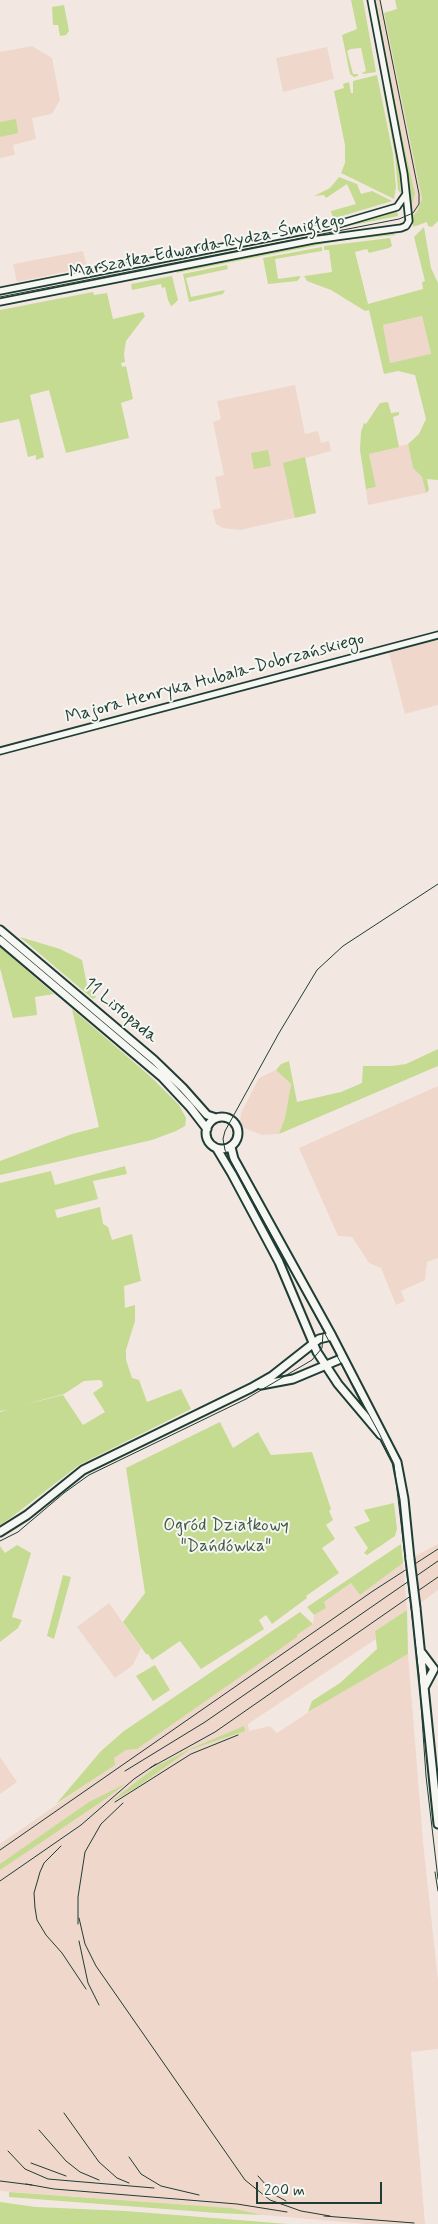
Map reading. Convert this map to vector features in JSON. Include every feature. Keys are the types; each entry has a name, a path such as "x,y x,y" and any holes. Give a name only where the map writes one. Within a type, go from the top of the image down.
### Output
{"main road":[{"name":"11 Listopada","path":"0,930 154,1060 207,1114 216,1118"},
{"name":"11 Listopada","path":"0,940 162,1077 190,1107 207,1129"},
{"path":"216,1149 231,1147 238,1136 237,1125 225,1117 216,1118 210,1122 207,1129 208,1142 216,1149 232,1174 280,1262 313,1344 325,1366 374,1429 386,1438"},
{"path":"231,1147 238,1166 332,1336 386,1438 400,1470 421,1652 425,1664 434,1669 426,1675 424,1686 438,1824"},
{"path":"0,1532 27,1516 83,1470 250,1388 272,1376 322,1338 332,1336"},
{"path":"250,1388 287,1381 343,1358"},
{"path":"425,1664 421,1670 426,1675"}],"street":[{"path":"371,0 400,152 408,213"},
{"path":"406,194 397,207 408,213"},
{"name":"Marszałka Edwarda Rydza-Śmigłego","path":"0,291 330,226 397,207"},
{"name":"Marszałka Edwarda Rydza-Śmigłego","path":"0,302 313,240 401,228 406,226 409,221 408,213"},
{"name":"Majora Henryka Hubala-Dobrzańskiego","path":"0,751 438,635"}],"shaded area":[{"path":"376,0 381,0 422,200 417,212 412,216 411,207 415,194"},
{"path":"32,46 52,58 60,100 52,114 32,118 36,139 13,145 15,155 0,158 0,52"},
{"path":"327,47 334,79 283,92 276,58"},
{"path":"83,251 87,267 17,282 13,264"},
{"path":"422,316 431,355 390,363 383,325"},
{"path":"295,385 305,434 318,431 321,443 329,441 331,451 305,458 316,513 240,530 223,528 216,524 212,510 221,508 215,477 224,475 213,422 221,419 217,401"},
{"path":"408,444 413,468 422,477 426,493 368,505 366,489 376,487 369,454"},
{"path":"438,640 438,705 405,714 389,653"},
{"path":"276,1070 291,1084 285,1118 279,1134 262,1135 244,1128 240,1123 241,1113 259,1078"},
{"path":"438,1086 438,1258 427,1262 425,1280 401,1291 405,1301 396,1305 381,1268 369,1263 352,1237 338,1236 299,1148"},
{"path":"438,1544 438,1590 420,1605 415,1556"},
{"path":"403,1563 407,1610 375,1631 376,1639 248,1724 249,1731 270,1726 277,1733 321,1704 408,1654 423,1842 438,1980 438,2049 411,2052 425,2224 367,2224 263,2215 231,2208 0,2191 0,1844 114,1765 114,1758 126,1750 137,1749 313,1624 314,1615 326,1608 324,1602 351,1583 360,1595"},
{"path":"109,1603 141,1648 133,1665 115,1678 77,1627"},
{"path":"0,1757 17,1782 0,1794"}],"green space":[{"path":"351,0 363,0 376,72 363,74 366,71 361,48 351,49 347,51 353,74 358,74 358,76 354,77 350,74 342,35 357,29"},
{"path":"395,0 438,0 438,221 432,227 428,226 427,222 413,227 412,216 417,212 422,199 384,13 397,9"},
{"path":"64,5 69,31 66,35 60,36 58,25 53,25 52,7"},
{"path":"377,7 415,194 411,207 404,157 375,10"},
{"path":"377,75 393,154 396,187 394,199 341,173 345,163 345,145 334,91 344,88 343,84 349,82 351,93 353,93 353,81"},
{"path":"382,84 389,106 398,149 401,194 398,190 395,156"},
{"path":"16,119 18,133 0,137 0,122"},
{"path":"339,177 357,184 361,194 372,191 392,201 312,225 310,224 333,218 331,211 356,204 347,184 326,198 324,195 314,196 330,188"},
{"path":"397,211 398,216 173,261 342,226"},
{"path":"424,227 431,268 438,283 438,480 427,479 429,490 426,493 422,477 413,468 408,444 419,434 426,419 415,375 398,371 384,374 369,310 365,311 331,290 307,281 304,276 332,272 329,250 324,250 324,246 390,238 392,246 389,248 369,253 367,249 355,252 368,304 423,289 422,282 425,281 414,237","holes":["422,316 431,354 390,363 383,325"]},
{"path":"391,233 396,235 344,240 176,273 180,269 333,239"},
{"path":"322,247 322,251 275,259 278,279 300,276 300,278 297,281 268,284 263,258"},
{"path":"227,265 228,269 186,278 191,297 225,290 223,294 189,302 183,274"},
{"path":"172,276 178,300 171,306 165,287 162,288 161,284 132,290 131,284"},
{"path":"93,292 94,295 107,293 113,319 143,312 145,316 126,341 125,362 121,363 122,367 126,366 133,399 121,403 129,438 66,453 49,390 30,395 44,457 36,460 36,455 28,457 19,419 0,423 0,310"},
{"path":"388,402 391,413 399,412 399,415 393,417 399,447 369,454 376,487 366,489 360,450 361,432 364,423 366,424 380,403"},
{"path":"268,450 271,466 254,469 251,453"},
{"path":"305,457 316,513 295,518 283,463"},
{"path":"20,937 60,949 82,960 87,985 96,997 93,999"},
{"path":"0,947 54,994 35,997 37,1015 13,1018 0,968"},
{"path":"72,1009 151,1077 179,1105 186,1118 185,1126 152,1140 0,1175 0,1161 72,1134 99,1127"},
{"path":"438,1049 438,1066 279,1134 285,1118 291,1084 276,1070 281,1064 289,1061 297,1102 341,1092 362,1083 363,1066 406,1064"},
{"path":"125,1166 127,1174 93,1181 98,1199 55,1210 57,1218 100,1207 103,1224 108,1227 112,1240 132,1234 141,1281 124,1286 125,1308 135,1305 135,1321 126,1350 126,1360 132,1378 139,1380 147,1402 181,1389 191,1409 79,1465 0,1526 0,1412 7,1410 0,1411 0,1183 51,1171 55,1185","holes":["84,1381 102,1381 103,1386 93,1393 105,1412 83,1425 63,1395 19,1406 64,1394"]},
{"name":"Ogród Działkowy \"Dańdówka\"","path":"220,1422 233,1448 258,1432 271,1455 312,1452 331,1509 329,1511 333,1520 326,1525 335,1539 322,1548 339,1573 306,1596 307,1598 272,1624 266,1615 259,1620 264,1629 201,1669 180,1641 152,1660 123,1622 145,1593 126,1468"},
{"path":"394,1503 397,1529 395,1536 367,1555 364,1553 368,1548 354,1527 370,1521 364,1510"},
{"path":"401,1544 403,1563 360,1595 351,1583 324,1602 326,1608 314,1615 307,1607"},
{"path":"17,1545 31,1553 12,1617 22,1620 18,1628 0,1642 0,1546 5,1553"},
{"path":"63,1575 71,1577 54,1639 47,1636"},
{"path":"407,1610 408,1654 308,1712 312,1701 340,1683 377,1649 375,1631"},
{"path":"300,1612 313,1624 297,1635 297,1637 137,1749 126,1750 114,1758 115,1765 56,1804 101,1751 124,1731"},
{"path":"155,1665 170,1690 153,1701 136,1676"},
{"path":"244,1726 245,1731 189,1750 137,1787 109,1803 157,1766 192,1748"},
{"path":"127,1783 0,1870 0,1864 89,1802"},
{"path":"9,2192 231,2208 263,2215 9,2197"},
{"path":"0,2202 36,2207 126,2211 288,2224 0,2224"}],"tram line":[{"path":"0,297 399,219 413,213 419,204 419,194 380,0"},
{"path":"438,884 343,946 317,970 279,1033 225,1131 223,1139 225,1150 394,1464 419,1675 426,1776 438,1879"},
{"path":"0,1541 18,1532 64,1493 89,1475 246,1399 312,1360 322,1348 323,1333"},
{"path":"435,1872 438,1891"}],"railway":[{"path":"0,1850 373,1591 438,1549"},
{"path":"125,1771 205,1722 438,1561"},
{"path":"150,1768 215,1732 438,1577"},
{"path":"115,1802 191,1754 238,1735"},
{"path":"0,1881 81,1825 134,1779 156,1764"},
{"path":"78,1924 78,1897 85,1852 101,1824 123,1803"},
{"path":"61,1846 44,1863 40,1872 34,1893 37,1920 86,1989"},
{"path":"79,1918 85,1944 96,1966 245,2180 270,2200 301,2211 330,2216"},
{"path":"79,1941 88,1983 99,2005"},
{"path":"64,2113 99,2162 117,2178 129,2183"},
{"path":"39,2130 66,2161 80,2172 99,2180"},
{"path":"8,2151 25,2169 48,2179 154,2188"},
{"path":"129,2157 141,2174 161,2186 199,2195"},
{"path":"31,2163 66,2176"},
{"path":"258,2176 275,2195 286,2201"},
{"path":"0,2181 32,2185"},
{"path":"26,2184 54,2189 237,2204 287,2212"},
{"path":"324,2216 414,2223"}]}
